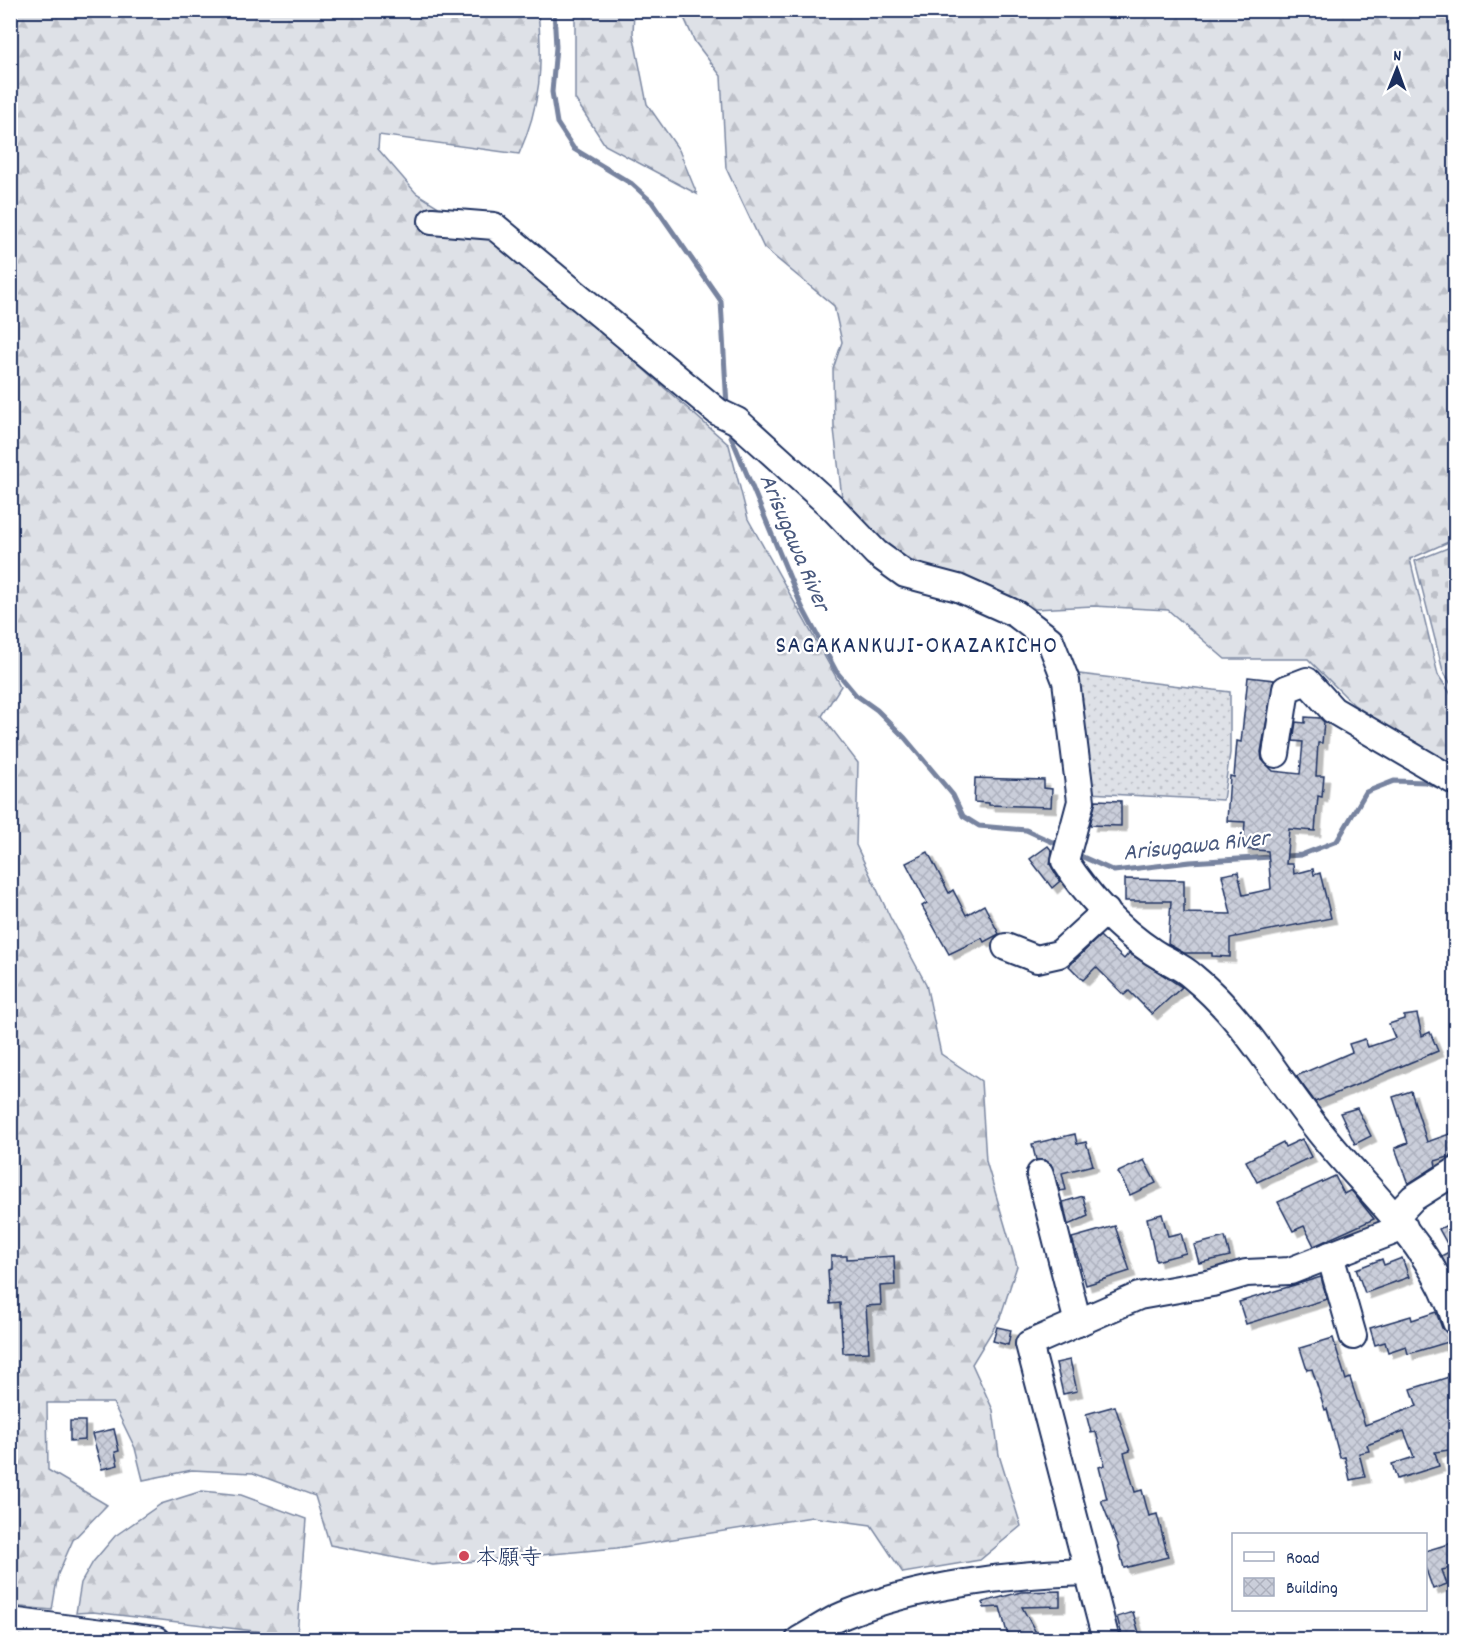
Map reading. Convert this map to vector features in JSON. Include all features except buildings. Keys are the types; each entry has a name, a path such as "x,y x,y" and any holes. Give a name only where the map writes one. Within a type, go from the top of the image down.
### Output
{"street":[{"path":"432,221 494,226 728,417 832,507 876,554 905,574 958,588 1016,614 1050,640 1066,681 1076,751 1081,801 1068,850 1084,891 1151,951 1191,975 1255,1041 1318,1131 1400,1222 1426,1255 1455,1322"},
{"path":"1276,754 1286,689 1307,681 1333,710 1455,782"},
{"path":"1005,947 1037,959 1059,954 1106,911"},
{"path":"1106,1640 1029,1344 1139,1296 1212,1283 1246,1273 1290,1271 1330,1255 1400,1222 1413,1198 1455,1172"},
{"path":"1040,1174 1078,1323"},
{"path":"1330,1255 1353,1336"},
{"path":"799,1640 844,1615 915,1593 1029,1573 1089,1572"},
{"path":"10,1621 82,1634 156,1640"}],"green space":[{"path":"10,11 538,11 539,84 532,118 519,154 379,135 378,149 416,193 512,253 729,445 748,519 841,686 822,716 858,763 856,845 890,917 926,984 941,1054 981,1081 986,1161 1017,1266 1000,1318 972,1364 993,1410 999,1455 1021,1526 980,1560 903,1573 871,1525 812,1517 617,1548 433,1565 330,1545 315,1496 253,1473 192,1470 143,1480 135,1448 113,1403 47,1403 48,1470 107,1505 73,1540 58,1574 52,1610 11,1606"},
{"path":"575,11 634,11 633,33 647,104 679,150 697,194 605,145 575,99"},
{"path":"681,11 1455,11 1455,539 1410,559 1438,675 1455,700 1455,771 1354,705 1308,659 1225,659 1168,610 1093,606 1035,609 972,580 928,569 888,552 844,515 834,429 833,369 842,342 834,306 764,248 726,168 721,76 695,42"},
{"path":"1455,545 1455,691 1443,671 1415,561"},
{"path":"1071,673 1230,692 1230,753 1223,800 1088,793"},
{"path":"202,1491 241,1495 306,1519 297,1636 93,1612 76,1613 81,1583 93,1562 115,1536 161,1504"}],"waterway":[{"name":"Arisugawa River","path":"554,10 556,47 552,92 557,123 574,149 632,184 652,202 721,301 727,407"},
{"name":"Arisugawa River","path":"730,425 731,436 802,607 836,671 856,695 877,710 905,738 953,795 963,816 979,826 1026,830 1061,846"},
{"name":"Arisugawa River","path":"1074,853 1114,871 1190,862 1301,855 1337,841 1366,792 1394,781 1426,782 1443,788 1456,797"}],"place":[{"name":"本願寺","path":"464,1556"}],"district":[{"name":"SAGAKANKUJI-OKAZAKICHO","path":"917,644"}]}
